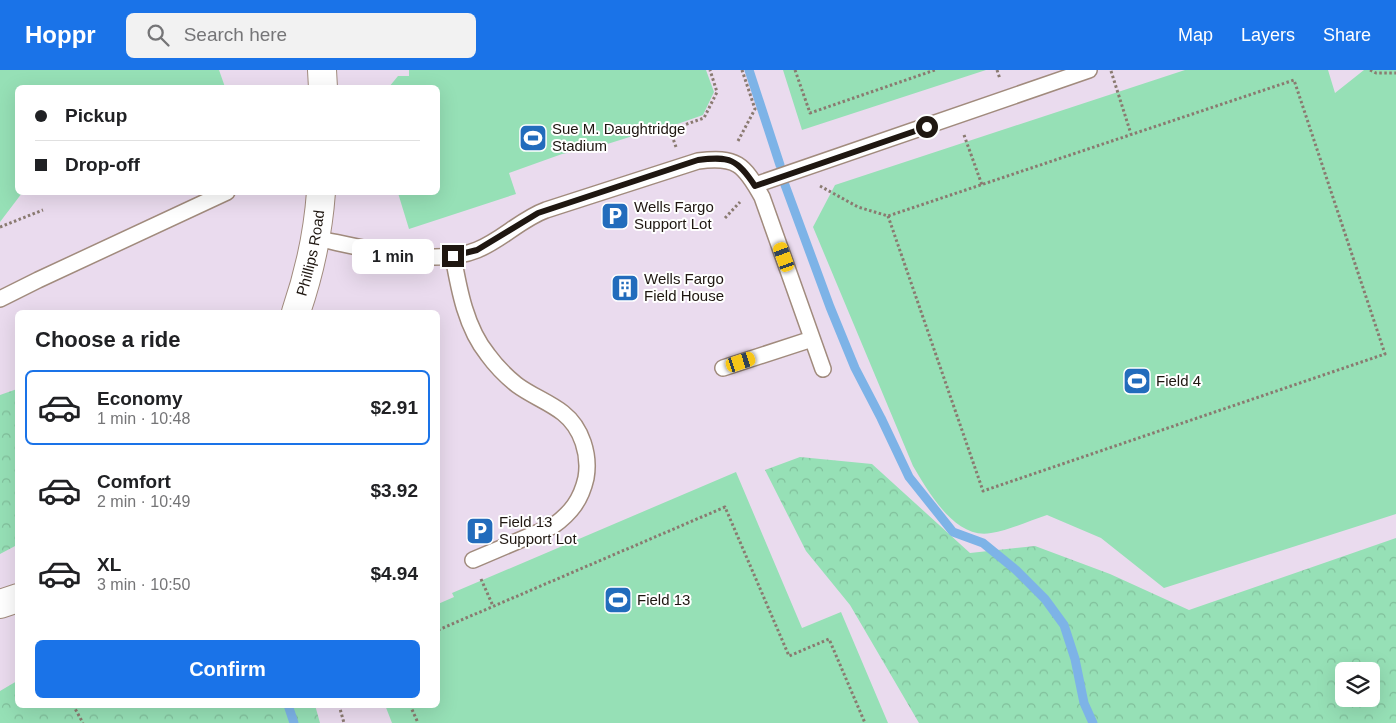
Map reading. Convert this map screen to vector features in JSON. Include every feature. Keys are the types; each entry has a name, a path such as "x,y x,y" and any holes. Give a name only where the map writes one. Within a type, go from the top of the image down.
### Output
{"street":[{"path":"322,70 323,85"},
{"name":"Phillips Road","path":"297,310 315,238 321,195"},
{"path":"0,604 15,599"}],"lane":[{"path":"755,186 1089,70"},
{"path":"315,238 392,253 430,257 453,256 477,250 538,213 698,160 720,159 734,162 747,173 767,210 823,368"},
{"path":"0,299 221,195"},
{"path":"453,256 465,310 477,338 487,354 517,385 565,414 580,435 587,458 587,470 579,500 573,509 562,519 553,526 473,560"},
{"path":"723,368 812,339"}],"path":[{"path":"677,149 670,130 704,118 718,92 710,70"},
{"path":"738,141 755,109 742,70"},
{"path":"795,70 810,113 936,70"},
{"path":"1110,70 1132,134"},
{"path":"1370,70 1376,73 1396,73"},
{"path":"831,192 858,207 888,216 1294,80 1385,354 983,491 888,216"},
{"path":"958,116 982,185"},
{"path":"612,203 618,225"},
{"path":"0,227 44,210"},
{"path":"440,629 725,507 788,656 829,638 865,723"},
{"path":"473,560 493,606"},
{"path":"75,708 83,723"},
{"path":"340,708 344,723"},
{"path":"411,708 418,723"}],"shaded area":[{"path":"0,70 1396,70 1396,723 0,723"}],"green space":[{"path":"0,70 219,70 224,85 15,85 15,195 20,195 0,222"},
{"name":"Sue M. Daughtridge Stadium","path":"409,70 706,70 714,92 703,115 666,128 655,129 601,146 562,154 509,173 516,194 409,229 399,195 440,195 440,85 391,85 398,76 409,76"},
{"path":"783,70 986,70 802,130"},
{"name":"Field 4","path":"1185,70 1328,70 1335,93 1364,70 1396,70 1396,514 1164,588 1101,538 1047,515 998,532 978,533 966,529 944,512 926,488 913,466 813,227 835,185"},
{"path":"15,390 15,546 0,554 0,395"},
{"path":"800,457 872,464 970,553 1035,546 1110,574 1189,610 1396,538 1396,723 919,723 850,605 806,551 765,470"},
{"name":"Field 13","path":"736,472 802,628 841,612 888,723 392,723 386,708 440,708 440,603 454,597 452,593"},
{"path":"15,682 15,708 316,708 320,723 0,723 0,691"}],"waterway":[{"path":"749,70 780,165"},
{"path":"785,185 830,307 855,368 909,477 953,532 983,543 1016,570 1045,599 1064,625 1075,659 1084,703 1093,723"},
{"path":"289,708 294,723"}],"place":[{"name":"Sue M. Daughtridge Stadium","path":"533,138"},
{"name":"Wells Fargo Support Lot","path":"615,216"},
{"name":"Wells Fargo Field House","path":"625,288"},
{"name":"Field 4","path":"1137,381"},
{"name":"Field 13 Support Lot","path":"480,531"},
{"name":"Field 13","path":"618,600"}],"route":[{"path":"453,256 477,250 538,213 698,160 720,159 734,162 741,166 755,186 927,127"}]}
